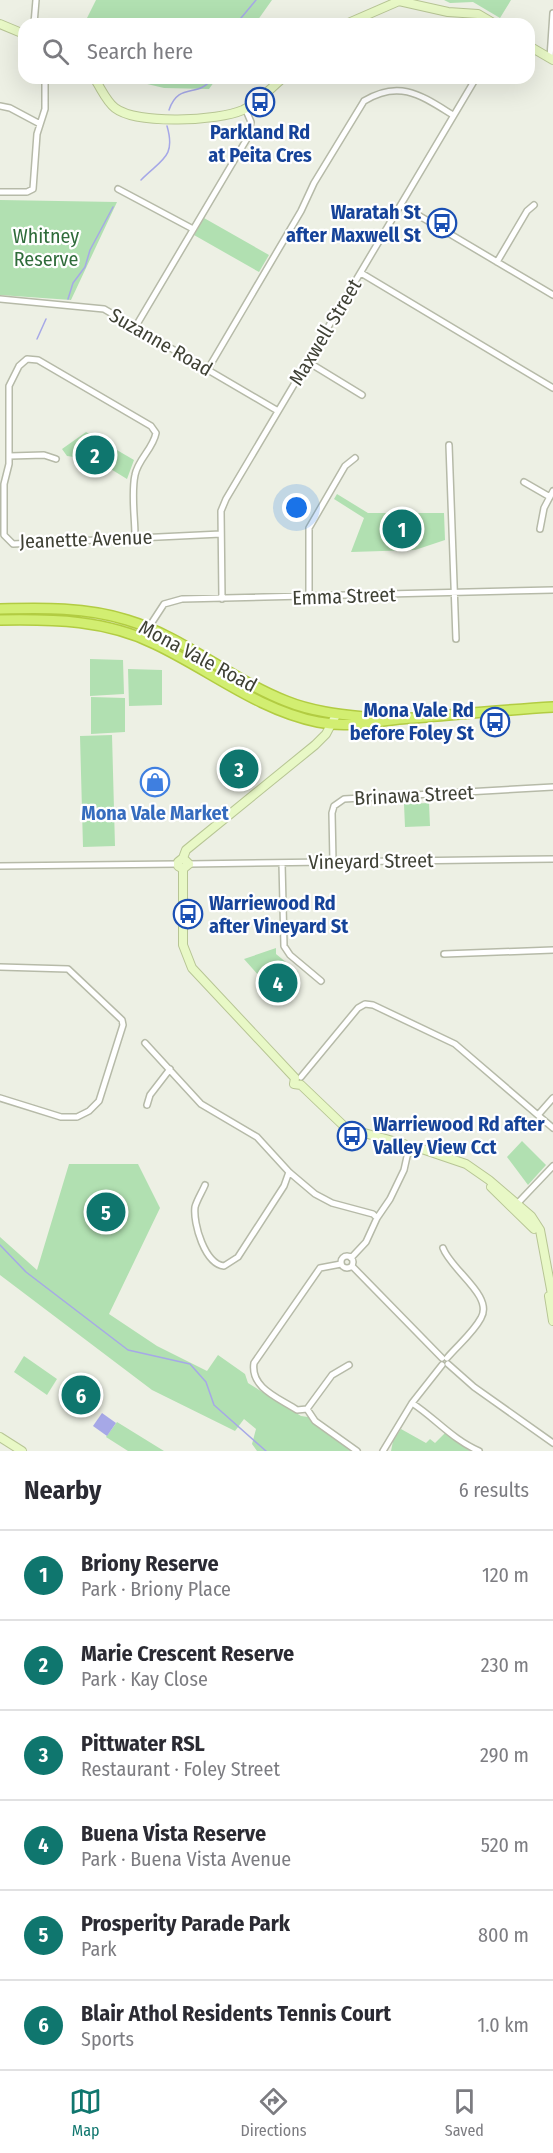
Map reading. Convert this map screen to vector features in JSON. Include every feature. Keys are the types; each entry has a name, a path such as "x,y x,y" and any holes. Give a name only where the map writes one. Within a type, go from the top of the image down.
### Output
{"highway":[{"name":"Mona Vale Road","path":"0,609 81,610 118,617 149,627 254,686 286,701 336,714 393,720"},
{"name":"Mona Vale Road","path":"0,620 54,620 105,626 161,647 267,705 293,716 331,724 366,725 393,720 553,706"},
{"path":"105,626 119,625 142,630 149,627 149,633 161,647"}],"street":[{"path":"34,18 36,0"},
{"path":"360,18 399,1 448,12 478,14 485,18"},
{"path":"535,50 551,59 553,13"},
{"path":"0,24 18,32"},
{"path":"0,192 27,192 33,189 39,124 45,109 45,84"},
{"path":"98,84 111,104 119,111 163,120 179,120 245,108 275,84"},
{"name":"Maxwell Street","path":"222,599 220,511 226,498 472,84"},
{"path":"208,369 364,101 374,95 407,90 453,115"},
{"path":"0,106 10,108 39,124"},
{"path":"136,326 248,137 251,122 245,108"},
{"path":"118,189 193,229"},
{"path":"401,205 553,295"},
{"path":"497,262 527,211 534,205"},
{"path":"361,273 553,388"},
{"name":"Suzanne Road","path":"0,299 88,305 104,309 278,411"},
{"name":"Jeanette Avenue","path":"135,536 135,475 156,433 151,426 38,360 27,359 19,366 9,386 10,456 4,483 4,535 13,544 135,536 221,534"},
{"path":"308,362 362,395"},
{"path":"449,445 456,639"},
{"path":"10,456 44,455 56,459"},
{"path":"309,597 309,528 345,466 355,458"},
{"path":"524,482 549,497"},
{"path":"540,529 549,497 553,491"},
{"name":"Emma Street","path":"149,627 159,610 172,601 553,590"},
{"path":"336,714 315,745 189,847 183,864 183,945 192,969 346,1128 406,1148"},
{"name":"Brinawa Street","path":"333,862 332,813 334,806 344,799 553,787"},
{"name":"Vineyard Street","path":"0,866 553,859"},
{"path":"282,862 283,944 290,955 321,981"},
{"path":"444,954 553,950"},
{"path":"0,967 68,969 122,1020 122,1030 99,1101 89,1111 77,1117 61,1118 0,1098"},
{"path":"299,1080 355,1011 365,1004 373,1005 455,1044 553,1128"},
{"path":"146,1043 201,1104 257,1137 289,1172 315,1194 332,1203 373,1214 377,1218"},
{"path":"147,1105 150,1095 170,1069"},
{"path":"538,1115 553,1098"},
{"path":"351,1258 366,1242 394,1190 406,1148 412,1141 416,1147 452,1157 478,1172 537,1224 553,1321"},
{"path":"515,1206 553,1166"},
{"path":"205,1185 195,1207 200,1233 208,1257 216,1264 224,1266 238,1257 284,1186 289,1172"},
{"path":"383,1451 412,1403 480,1321 482,1297 447,1260 443,1248"},
{"path":"341,1264 344,1257 351,1258"},
{"path":"351,1258 352,1266 445,1361 474,1387 553,1443"},
{"path":"341,1264 345,1268 352,1266"},
{"path":"341,1264 320,1268 254,1363 252,1374 257,1384 297,1410 307,1409 332,1376 349,1365"},
{"path":"550,1292 553,1300"},
{"path":"412,1403 437,1420 458,1440 478,1451"},
{"path":"307,1409 315,1421 357,1451"},
{"path":"0,1437 22,1451"}],"green space":[{"path":"96,0 272,0 259,18 87,18"},
{"path":"444,0 511,0 500,18 473,2 450,3"},
{"path":"147,84 213,84 209,89 164,88"},
{"name":"Whitney Reserve","path":"0,200 117,202 71,300 0,295"},
{"path":"204,218 269,255 259,272 194,235"},
{"path":"86,432 134,460 127,479 96,460 67,456 62,449"},
{"path":"337,494 368,513 444,513 445,540 415,550 351,552 364,518 334,499"},
{"path":"90,659 123,660 124,694 90,696"},
{"path":"128,669 162,670 162,705 129,706"},
{"path":"91,697 125,698 125,732 91,734"},
{"path":"112,735 115,846 83,847 80,736"},
{"path":"429,803 430,826 405,827 404,804"},
{"path":"276,948 276,954 298,972 284,998 275,994 244,959"},
{"path":"522,1141 546,1165 528,1185 507,1157"},
{"path":"69,1164 138,1164 160,1208 109,1314 157,1346 207,1371 218,1355 245,1374 248,1383 301,1416 308,1417 316,1426 352,1451 257,1451 252,1444 256,1429 244,1419 235,1431 152,1390 0,1275 0,1237 37,1270"},
{"path":"24,1356 57,1379 47,1395 14,1372"},
{"path":"117,1422 164,1451 128,1451 106,1437"},
{"path":"401,1429 426,1443 430,1439 435,1443 445,1433 470,1451 391,1451 393,1441"}],"water":[{"path":"102,1413 116,1423 107,1436 93,1426"}],"waterway":[{"path":"241,18 256,0"},
{"path":"169,110 178,96 207,84"},
{"path":"141,180 161,162 168,151 170,145 167,126"},
{"path":"68,299 73,283 85,267 90,250 113,207"},
{"path":"37,339 46,319"},
{"path":"0,1245 26,1272 128,1350 190,1364 206,1382 214,1405 266,1451"}],"place":[{"name":"Parkland Rd at Peita Cres","path":"260,102"},
{"name":"Waratah St after Maxwell St","path":"442,223"},
{"name":"Marie Crescent Reserve","path":"95,455"},
{"name":"Briony Reserve","path":"402,529"},
{"name":"Mona Vale Rd before Foley St","path":"495,722"},
{"name":"Pittwater RSL","path":"239,769"},
{"name":"Mona Vale Market","path":"155,782"},
{"name":"Warriewood Rd after Vineyard St","path":"188,914"},
{"name":"Buena Vista Reserve","path":"278,983"},
{"name":"Warriewood Rd after Valley View Cct","path":"352,1136"},
{"name":"Prosperity Parade Park","path":"106,1212"},
{"name":"Blair Athol Residents Tennis Court","path":"81,1395"}]}
